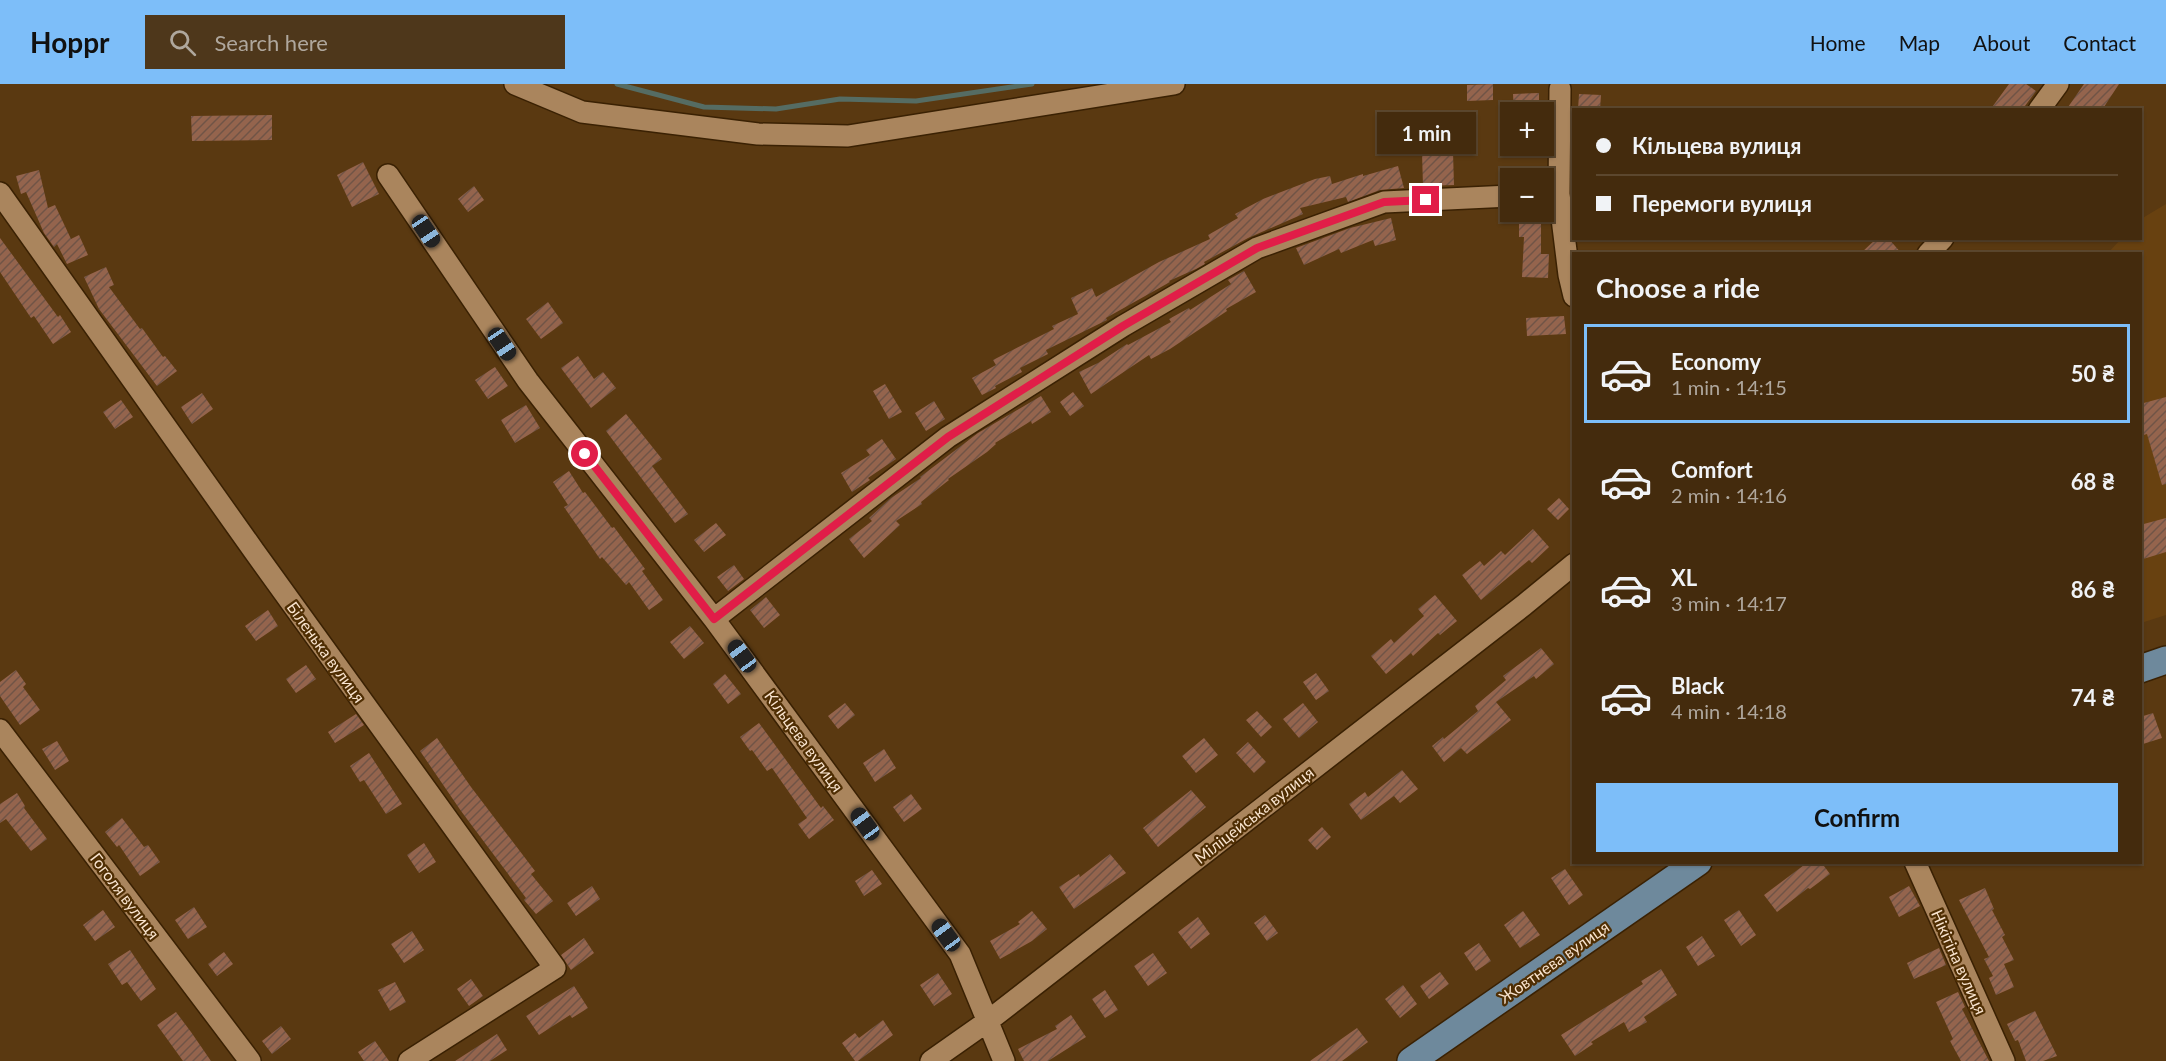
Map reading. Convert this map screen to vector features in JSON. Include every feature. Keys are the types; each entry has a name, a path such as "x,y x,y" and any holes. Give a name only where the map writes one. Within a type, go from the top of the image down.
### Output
{"main road":[{"path":"2142,668 2166,660"},
{"name":"Жовтнева вулиця","path":"1411,1061 1695,864"}],"street":[{"path":"515,84 582,112 758,134 848,135 1174,84"},
{"path":"2040,108 2058,84"},
{"path":"1553,168 1560,89"},
{"name":"Кільцева вулиця","path":"388,175 528,381 714,619 960,954 1004,1061"},
{"name":"Біленька вулиця","path":"0,193 254,551 555,968 409,1061"},
{"path":"714,619 948,437 1123,326 1257,248 1384,202 1500,196"},
{"path":"1554,207 1572,287"},
{"path":"1930,252 1940,240"},
{"name":"Міліцейська вулиця","path":"931,1061 988,1021 1572,566"},
{"name":"Гоголя вулиця","path":"0,730 250,1061"},
{"name":"Нікітіна вулиця","path":"1916,864 2004,1061"}],"shaded area":[{"path":"2166,204 2166,615 2142,623 2142,252 2109,252 2120,240 2142,240 2142,218"}],"building":[{"path":"1493,84 1493,100 1467,101 1467,85"},
{"path":"2009,84 2026,84 2036,91 2023,108 1991,108"},
{"path":"2084,84 2119,84 2103,108 2067,108"},
{"path":"1539,93 1539,102 1513,102 1513,94"},
{"path":"1579,94 1601,95 1600,108 1578,108"},
{"path":"272,115 272,140 192,141 191,116"},
{"path":"1453,152 1454,185 1423,186 1422,153"},
{"path":"363,162 379,194 352,207 337,175"},
{"path":"1398,166 1404,188 1380,190 1348,202 1346,197 1300,208 1303,214 1248,238 1204,262 1205,264 1196,269 1169,281 1106,318 1107,320 1046,350 1048,354 1020,368 1022,372 995,386 996,388 982,395 972,378 996,365 993,360 1054,329 1052,326 1078,314 1071,298 1092,288 1096,297 1159,262 1210,239 1208,235 1238,218 1235,214 1263,199 1315,179 1330,176 1332,184"},
{"path":"39,170 48,208 55,205 71,239 79,235 88,255 67,264 57,244 54,247 44,233 26,192 21,194 16,176"},
{"path":"474,186 484,200 468,212 458,199"},
{"path":"1391,218 1396,240 1375,246 1373,240 1341,253 1339,249 1304,265 1296,248 1350,228"},
{"path":"1519,222 1541,222 1541,254 1549,254 1548,278 1522,277 1524,237 1519,237"},
{"path":"0,238 71,332 53,344 34,316 31,318 0,272"},
{"path":"1875,240 1890,240 1900,252 1862,252"},
{"path":"106,267 114,285 109,287 140,329 142,328 163,357 165,356 177,371 157,386 99,309 84,277"},
{"path":"1244,271 1256,292 1226,309 1227,311 1170,349 1151,359 1149,355 1091,394 1079,372 1171,322 1169,319 1189,308 1190,310 1231,284 1228,280"},
{"path":"548,302 563,323 541,339 526,319"},
{"path":"1564,316 1566,334 1527,336 1526,318"},
{"path":"578,356 594,379 603,372 616,388 591,408 561,368"},
{"path":"495,367 508,386 488,399 475,380"},
{"path":"885,384 902,412 889,419 873,391"},
{"path":"1073,392 1084,406 1070,416 1060,402"},
{"path":"202,393 213,409 192,424 181,407"},
{"path":"1041,396 1051,412 1032,424 1031,421 995,443 987,452 948,479 921,502 922,504 896,521 900,525 864,558 849,539 872,521 869,518 891,498 921,478 978,433"},
{"path":"2166,397 2166,484 2162,485 2147,434 2142,435 2142,403"},
{"path":"121,400 133,417 115,429 103,412"},
{"path":"934,401 945,419 926,431 915,413"},
{"path":"526,405 540,428 515,443 501,420"},
{"path":"626,414 662,459 652,466 688,514 675,523 606,431"},
{"path":"882,439 896,459 852,492 841,473 870,455 866,450"},
{"path":"569,471 583,493 585,492 612,528 614,527 645,569 642,571 663,600 649,610 629,582 626,585 602,557 600,559 564,507 568,505 553,482"},
{"path":"1559,498 1569,509 1558,520 1547,509"},
{"path":"2166,518 2166,552 2142,559 2142,524"},
{"path":"716,523 726,535 704,552 694,540"},
{"path":"1533,529 1549,547 1532,563 1529,560 1481,600 1462,575 1480,561 1484,566 1501,551 1505,555"},
{"path":"734,565 744,579 728,591 717,577"},
{"path":"1435,595 1457,621 1440,635 1438,633 1413,656 1411,653 1386,674 1371,656 1391,639 1394,643 1424,616 1418,609"},
{"path":"766,597 780,615 764,628 750,610"},
{"path":"268,610 278,626 256,641 245,626"},
{"path":"690,626 704,643 684,659 670,642"},
{"path":"1541,648 1554,664 1536,679 1534,676 1496,702 1511,720 1467,754 1461,748 1444,762 1432,746 1478,711 1475,706 1506,680 1503,676"},
{"path":"306,665 316,679 296,693 286,679"},
{"path":"16,670 26,684 23,687 40,710 20,725 0,696 0,682"},
{"path":"1316,673 1329,691 1316,700 1303,682"},
{"path":"725,674 741,694 728,704 713,684"},
{"path":"845,703 855,715 838,729 828,716"},
{"path":"1303,703 1318,722 1299,738 1283,719"},
{"path":"1257,711 1272,727 1261,737 1246,720"},
{"path":"2153,713 2162,738 2143,744 2142,716"},
{"path":"356,714 364,725 335,743 328,732"},
{"path":"759,723 821,808 823,806 834,820 809,839 798,824 807,818 772,768 767,771 740,737"},
{"path":"437,738 535,871 531,874 553,901 536,914 420,751"},
{"path":"1204,738 1218,755 1196,773 1182,756"},
{"path":"57,741 69,761 55,770 42,749"},
{"path":"1248,742 1266,762 1254,773 1236,753"},
{"path":"884,749 896,768 875,782 863,763"},
{"path":"369,753 402,804 386,814 364,780 360,782 350,766"},
{"path":"1402,770 1418,789 1400,803 1394,796 1361,820 1349,804 1365,792 1368,797"},
{"path":"1191,790 1206,807 1158,847 1143,828"},
{"path":"17,793 24,808 47,839 31,851 6,819 0,823 0,804"},
{"path":"911,794 922,809 904,822 893,807"},
{"path":"122,818 144,847 148,845 160,862 140,876 119,845 117,847 105,832"},
{"path":"1322,827 1331,837 1317,850 1308,840"},
{"path":"424,843 436,862 419,873 407,855"},
{"path":"1110,854 1126,873 1074,909 1059,887 1079,874 1080,877"},
{"path":"1805,864 1822,864 1830,874 1777,912 1764,895"},
{"path":"1565,869 1583,895 1569,905 1551,878"},
{"path":"872,870 882,884 864,896 855,881"},
{"path":"592,886 600,899 576,916 567,903"},
{"path":"1909,886 1920,906 1899,917 1889,897"},
{"path":"1985,888 1994,909 1992,910 2005,935 2002,937 2014,960 2004,964 2014,987 1996,995 1989,978 1993,976 1984,959 1989,957 1959,900"},
{"path":"194,907 207,927 188,939 175,920"},
{"path":"103,910 115,927 95,941 83,925"},
{"path":"1739,910 1756,935 1741,946 1724,920"},
{"path":"1032,911 1047,929 1032,941 1000,959 990,941 1020,924 1018,922"},
{"path":"1523,911 1540,935 1520,948 1504,925"},
{"path":"1265,915 1278,933 1267,941 1254,923"},
{"path":"1198,917 1210,934 1191,949 1178,932"},
{"path":"412,931 424,950 404,963 391,944"},
{"path":"1702,936 1715,956 1698,966 1686,947"},
{"path":"584,938 594,953 571,970 561,955"},
{"path":"1479,943 1491,961 1476,971 1464,953"},
{"path":"1939,948 1946,965 1914,979 1907,963"},
{"path":"130,950 156,989 141,1001 127,982 122,985 108,964"},
{"path":"224,952 233,964 217,976 208,964"},
{"path":"1153,953 1167,973 1148,986 1134,966"},
{"path":"1661,969 1677,995 1644,1017 1647,1022 1629,1032 1624,1022 1591,1042 1593,1044 1575,1056 1561,1035 1643,984 1641,981"},
{"path":"1440,972 1449,984 1429,999 1420,986"},
{"path":"938,973 952,994 934,1006 920,985"},
{"path":"471,979 483,996 469,1006 457,989"},
{"path":"395,982 406,1002 390,1011 378,990"},
{"path":"1403,985 1417,1004 1400,1018 1385,999"},
{"path":"574,986 588,1008 572,1018 570,1015 539,1035 526,1016"},
{"path":"1105,990 1118,1010 1105,1018 1092,999"},
{"path":"1958,992 1965,1007 1962,1009 1989,1061 1961,1061 1950,1041 1953,1039 1936,1002"},
{"path":"2035,1011 2057,1056 2043,1061 2026,1061 2018,1040 2015,1041 2007,1024"},
{"path":"176,1012 211,1061 183,1061 157,1025"},
{"path":"1071,1015 1086,1037 1048,1061 1024,1061 1018,1049 1057,1029 1055,1026"},
{"path":"883,1020 893,1035 855,1061 842,1043 855,1033 859,1038"},
{"path":"281,1026 291,1039 272,1054 262,1041"},
{"path":"1357,1028 1368,1042 1342,1061 1310,1061"},
{"path":"497,1034 507,1050 490,1061 455,1061"},
{"path":"375,1041 389,1061 364,1061 358,1052"}],"waterway":[{"path":"617,84 704,107 776,109 840,99 916,101 1032,84"}],"route":[{"path":"585,454 714,619 948,437 1123,326 1257,248 1384,202 1426,200"}]}
